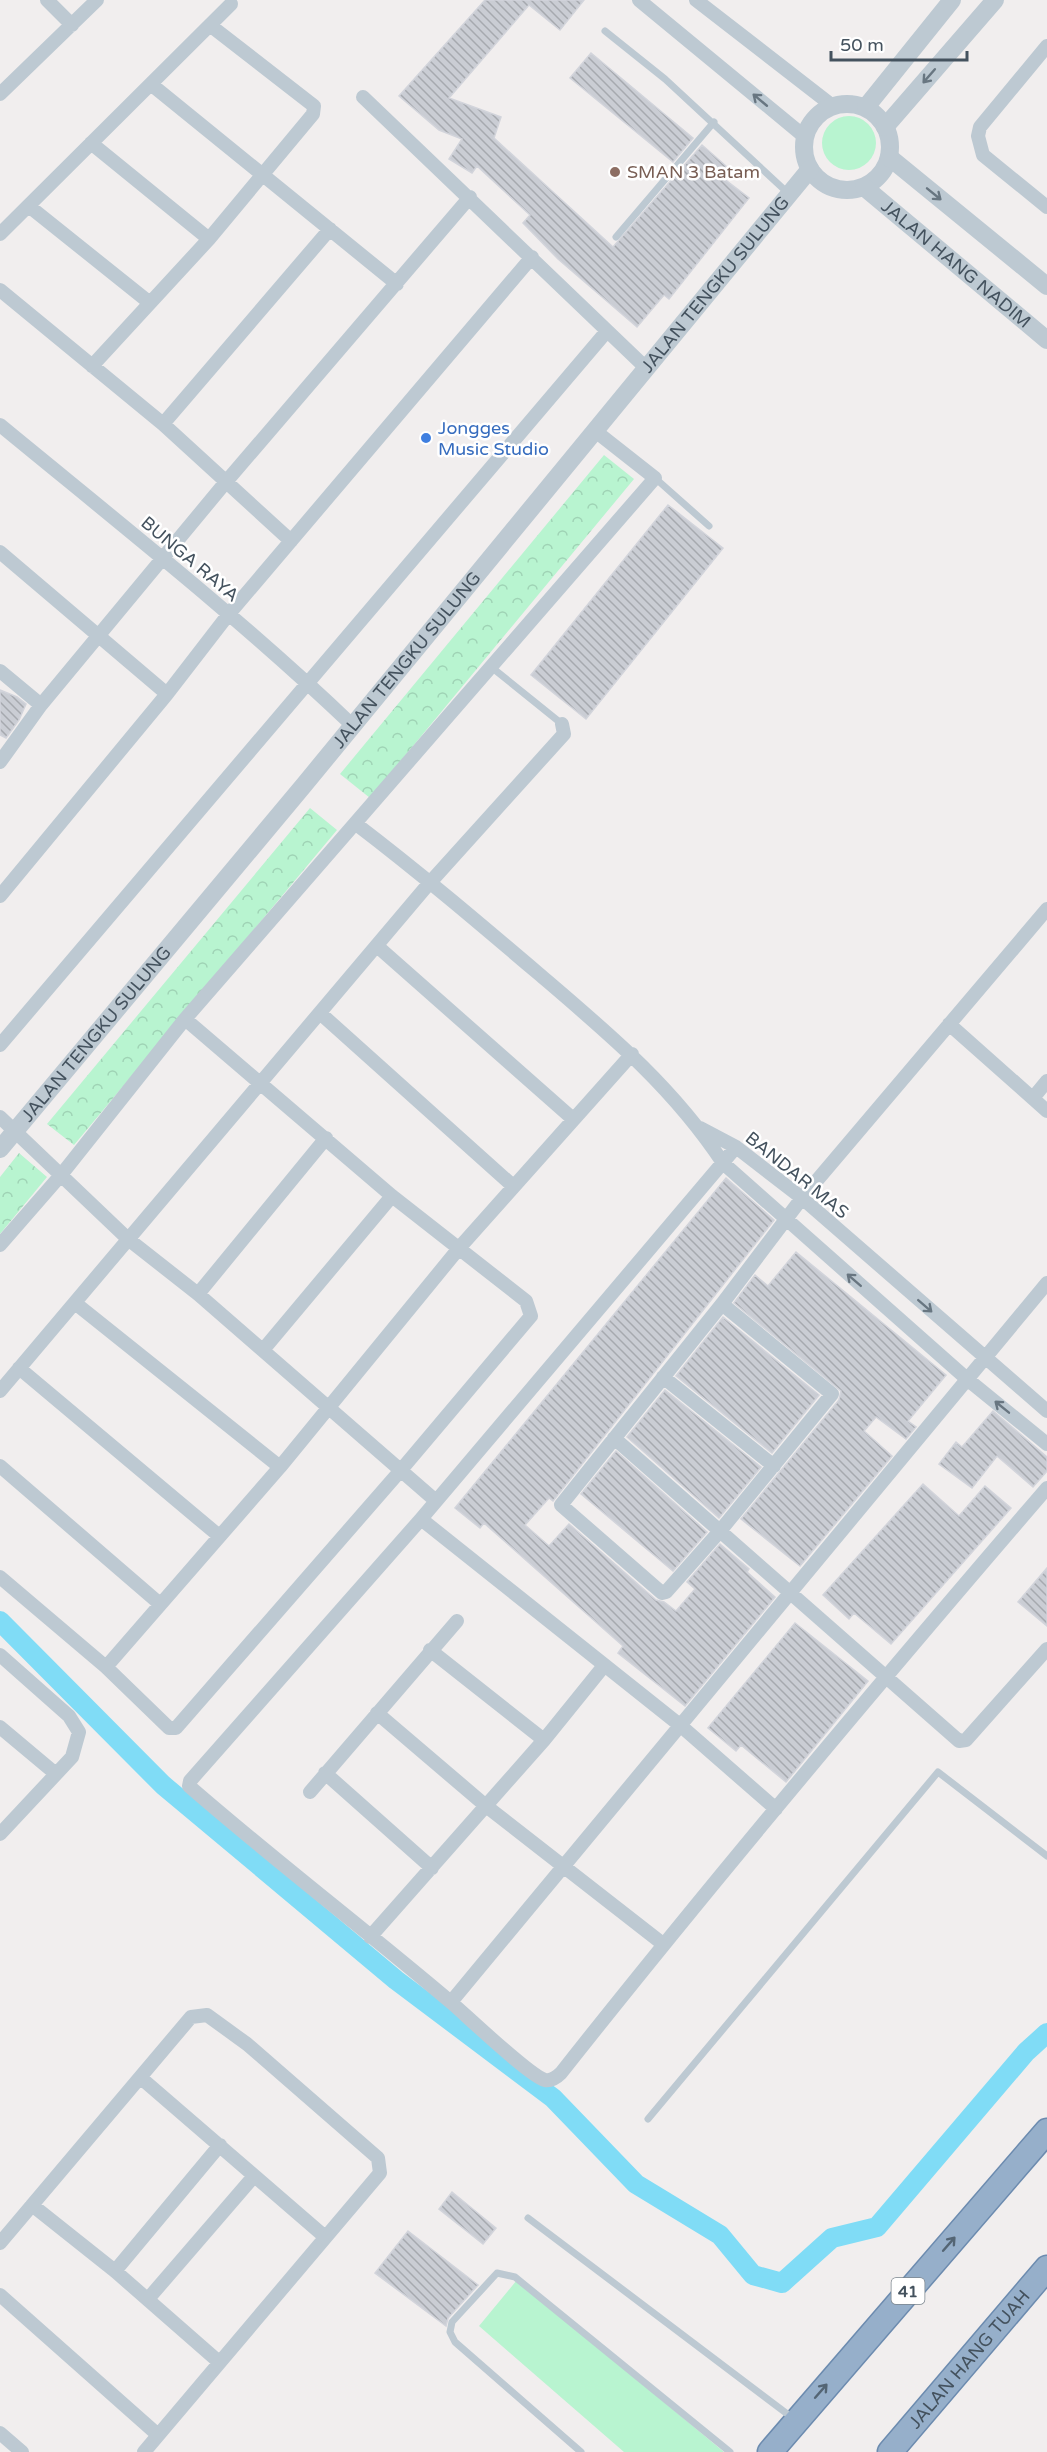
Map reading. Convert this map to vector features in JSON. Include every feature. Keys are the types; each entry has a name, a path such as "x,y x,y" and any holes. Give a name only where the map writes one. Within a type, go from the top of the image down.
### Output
{"highway":[{"name":"41","path":"770,2452 1047,2131"},
{"name":"JALAN HANG TUAH","path":"890,2452 1047,2268"}],"street":[{"path":"47,0 72,25"},
{"path":"0,94 97,0"},
{"path":"639,0 805,137"},
{"path":"696,0 834,107"},
{"path":"866,107 951,0"},
{"path":"885,127 995,0"},
{"path":"0,234 30,207 231,4"},
{"path":"92,366 209,239 313,114 314,106 211,26"},
{"path":"1047,46 980,127 978,136 983,155 1047,207"},
{"path":"152,85 397,284"},
{"path":"363,97 645,367"},
{"path":"845,105 866,107 885,127 890,146 889,157 880,174 864,187 840,189 828,185 810,169 804,154 805,137 816,119 834,107 845,105"},
{"path":"91,143 209,239"},
{"path":"889,157 1047,286"},
{"name":"JALAN TENGKU SULUNG","path":"0,1149 810,169"},
{"name":"JALAN HANG NADIM","path":"864,187 1047,340"},
{"path":"0,762 41,705 225,483 470,197"},
{"path":"30,207 150,303"},
{"path":"163,424 330,229"},
{"path":"0,896 167,694 228,615 532,257"},
{"path":"0,290 163,424 291,541"},
{"path":"0,1046 607,331"},
{"name":"BUNGA RAYA","path":"0,425 308,682 352,725"},
{"path":"0,1245 61,1175 185,1019 655,478 594,430"},
{"path":"0,552 100,634 167,694"},
{"path":"0,671 41,705"},
{"path":"0,1391 431,881 564,734 562,724"},
{"path":"356,824 431,881 632,1054 699,1127"},
{"path":"722,1304 832,1393 720,1531 666,1592 662,1593 561,1505 722,1304 802,1198 1047,909"},
{"path":"377,946 573,1119"},
{"path":"320,1013 513,1186"},
{"path":"0,1577 106,1667 169,1728 181,1725 531,1316 526,1301 392,1196 185,1019"},
{"path":"949,1024 1047,1111"},
{"path":"106,1667 280,1467 460,1247 632,1054"},
{"path":"1033,1098 1047,1082"},
{"path":"0,1117 128,1239 198,1294 436,1501"},
{"name":"BANDAR MAS","path":"699,1127 736,1147 802,1198 1047,1411"},
{"name":"BANDAR MAS","path":"699,1127 723,1163 785,1221 967,1379 1047,1444"},
{"path":"198,1294 326,1138"},
{"path":"736,1147 421,1519 189,1784 271,1857 451,2002 523,2064 544,2080 549,2080 561,2073 663,1944 886,1675 1047,1488"},
{"path":"263,1350 392,1196"},
{"path":"451,2002 565,1866 626,1788 681,1726 1047,1283"},
{"path":"75,1303 280,1467"},
{"path":"19,1368 218,1536"},
{"path":"663,1377 774,1466"},
{"path":"614,1438 959,1741 964,1741 1047,1648"},
{"path":"0,1466 160,1604"},
{"path":"421,1519 603,1667 681,1726 776,1809"},
{"path":"310,1792 457,1621"},
{"path":"430,1650 544,1740"},
{"path":"0,1655 75,1724 79,1732 72,1757 0,1834"},
{"path":"370,1937 544,1740 603,1667"},
{"path":"377,1713 486,1806 663,1944"},
{"path":"0,1727 56,1774"},
{"path":"325,1773 432,1868"},
{"path":"0,2242 191,2017 196,2015 207,2015 265,2060 380,2162 380,2173 324,2236 144,2452"},
{"path":"141,2078 324,2236"},
{"path":"115,2271 220,2145"},
{"path":"148,2299 254,2176"},
{"path":"32,2205 115,2271 219,2362"},
{"path":"0,2295 158,2435"},
{"path":"0,2433 19,2451"}],"lane":[{"path":"605,31 714,122 789,195"},
{"path":"616,237 714,122"},
{"path":"655,478 709,526"},
{"path":"490,666 562,724"},
{"path":"648,2119 938,1772 1047,1856"},
{"path":"528,2218 796,2420"},
{"path":"582,2452 455,2342 451,2335 452,2322 497,2273 515,2277 730,2452"}],"green space":[{"path":"849,116 859,118 868,124 874,133 876,143 874,153 868,162 859,168 849,170 839,168 830,162 824,153 822,143 824,133 830,124 839,118"},
{"path":"604,455 634,479 370,798 340,774"},
{"path":"310,808 337,830 74,1145 47,1124"},
{"path":"19,1153 47,1177 0,1234 0,1177"},
{"path":"517,2280 724,2452 624,2452 479,2326"}],"building":[{"path":"485,0 584,0 560,30 529,5 449,98 501,117 494,138 613,247 702,145 726,166 719,175 749,198 669,299 664,295 637,327 558,259 523,223 530,215 477,166 472,173 449,159 462,139 439,130 399,96"},
{"path":"591,53 693,138 673,162 570,78"},
{"path":"668,505 723,548 586,719 531,675"},
{"path":"0,690 17,697 26,704 19,720 6,738 0,735"},
{"path":"726,1178 774,1220 553,1501 549,1498 525,1525 549,1546 569,1524 656,1600 664,1602 676,1611 695,1589 687,1582 720,1544 749,1569 747,1572 775,1597 685,1706 618,1653 623,1646 484,1523 480,1528 455,1508"},
{"path":"796,1252 946,1375 908,1421 916,1427 906,1439 876,1417 864,1431 892,1456 800,1566 741,1519 839,1400 841,1391 734,1303 755,1275 768,1286"},
{"path":"723,1317 819,1395 772,1453 676,1376"},
{"path":"665,1390 761,1467 719,1518 627,1437"},
{"path":"993,1411 1047,1457 1047,1471 1033,1487 997,1456 972,1488 939,1464 956,1442 962,1447"},
{"path":"616,1451 707,1532 673,1571 581,1494"},
{"path":"923,1484 959,1516 985,1486 1011,1508 891,1644 854,1613 849,1619 823,1595"},
{"path":"1047,1568 1047,1626 1018,1602"},
{"path":"795,1623 868,1681 786,1782 741,1745 736,1751 708,1728"},
{"path":"452,2192 496,2228 483,2244 439,2209"},
{"path":"408,2231 478,2285 448,2318 446,2326 375,2273"}],"waterway":[{"path":"0,1621 163,1785 396,1980 553,2098 636,2184 720,2235 753,2275 782,2283 832,2238 877,2227 1026,2052 1047,2033"}],"place":[{"name":"SMAN 3 Batam","path":"615,172"},
{"name":"Jongges Music Studio","path":"426,438"}]}
